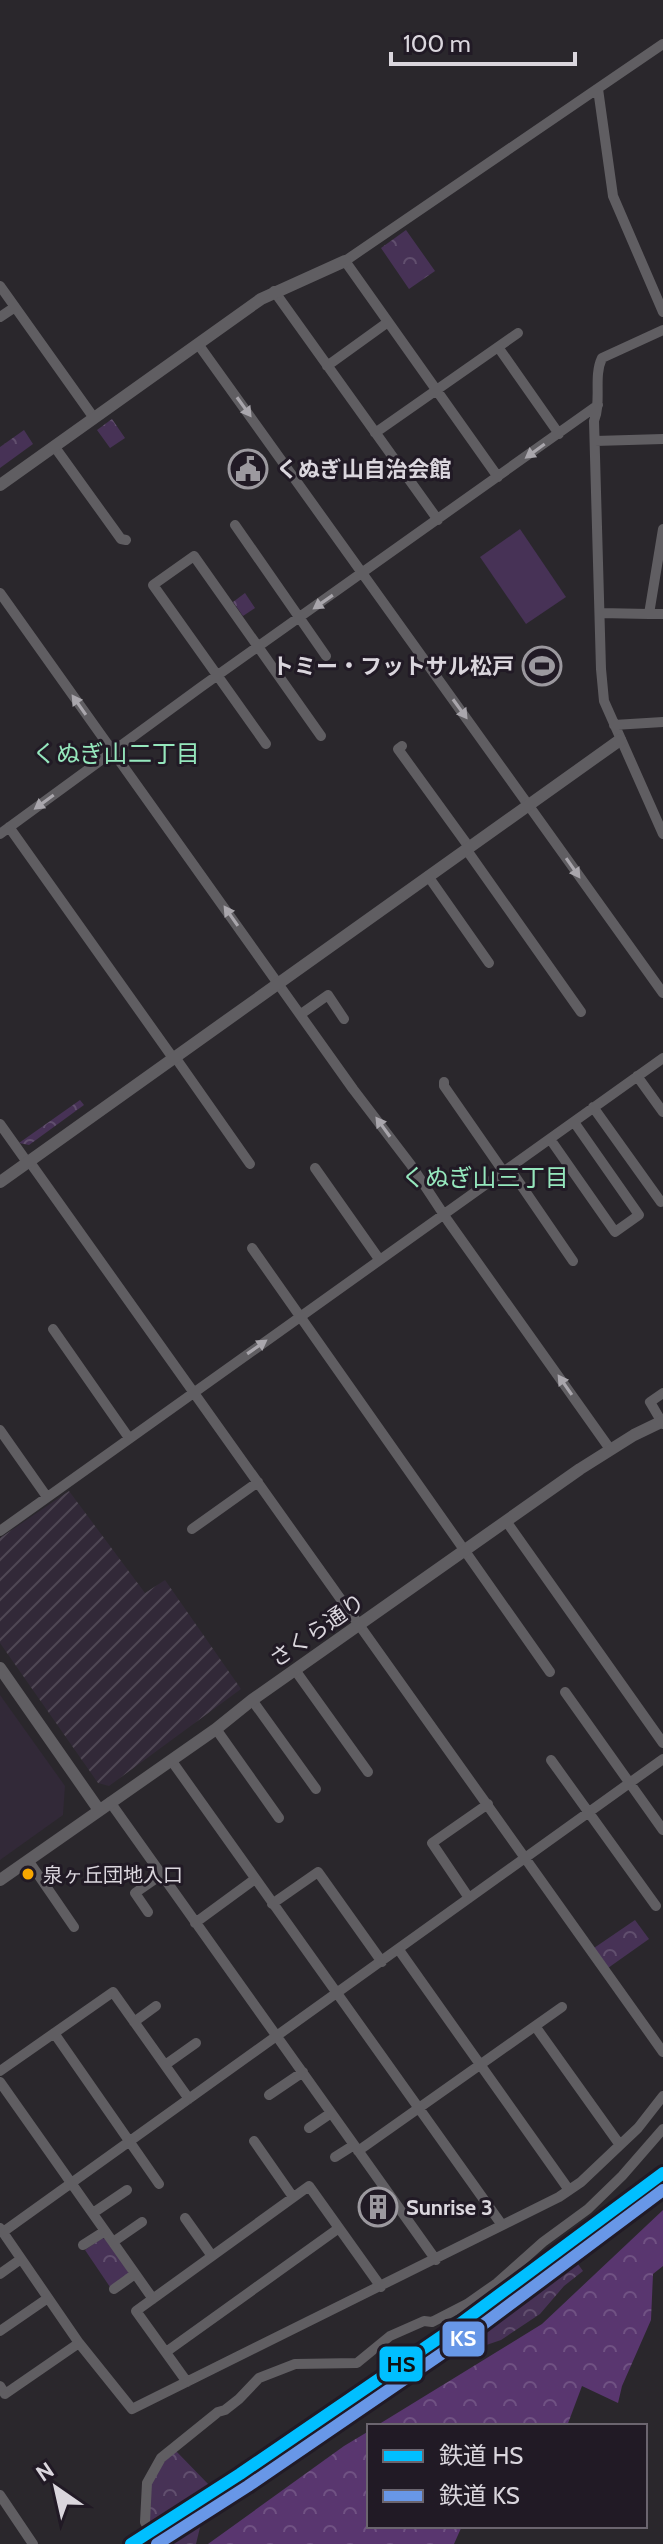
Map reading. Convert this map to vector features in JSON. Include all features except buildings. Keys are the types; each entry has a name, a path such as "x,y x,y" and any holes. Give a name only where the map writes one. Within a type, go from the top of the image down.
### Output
{"street":[{"path":"0,485 274,291 345,261 663,44"},
{"path":"598,89 613,196 663,312"},
{"path":"345,261 498,477"},
{"path":"0,286 94,418"},
{"path":"274,291 438,520"},
{"path":"0,317 15,307"},
{"path":"327,366 388,322"},
{"path":"663,330 602,358 598,367 598,405 594,421 604,701 663,834"},
{"path":"375,433 518,333"},
{"path":"198,344 663,993"},
{"path":"498,347 559,434"},
{"path":"250,1164 5,831 218,675 598,405"},
{"path":"595,441 663,439"},
{"path":"54,446 121,539 126,540"},
{"path":"235,525 326,656"},
{"path":"649,614 663,529"},
{"path":"266,744 153,585 194,556 321,736"},
{"path":"0,593 610,1449"},
{"path":"600,613 663,614"},
{"path":"614,725 663,722"},
{"path":"0,1182 620,740"},
{"path":"402,746 398,749 581,1012"},
{"path":"428,876 489,963"},
{"path":"301,1014 328,995 344,1019"},
{"path":"0,1531 663,1058"},
{"path":"637,1076 663,1112"},
{"path":"444,1082 573,1261"},
{"path":"593,1107 661,1202"},
{"path":"550,1139 615,1232 639,1215 574,1122"},
{"path":"0,1124 663,2052"},
{"path":"315,1168 379,1259"},
{"path":"252,1248 550,1672"},
{"path":"53,1329 129,1438"},
{"path":"662,1422 650,1402 663,1393"},
{"name":"さくら通り","path":"0,1880 610,1449 662,1422"},
{"path":"0,1430 47,1497"},
{"path":"192,1529 258,1482"},
{"path":"506,1521 663,1743"},
{"path":"0,1668 99,1810"},
{"path":"295,1670 368,1772"},
{"path":"565,1692 663,1830"},
{"path":"252,1700 316,1789"},
{"path":"216,1729 279,1818"},
{"path":"663,1759 399,1950 1,2230 79,2343 132,2409 436,2260 569,2190 638,2128 663,2096"},
{"path":"171,1760 502,2225"},
{"path":"551,1760 656,1906"},
{"path":"110,1802 436,2260"},
{"path":"469,1898 432,1843 488,1804"},
{"path":"28,1860 74,1927"},
{"path":"272,1904 318,1872 382,1962"},
{"path":"148,1912 135,1893 161,1875"},
{"path":"195,1923 255,1879"},
{"path":"399,1950 569,2190"},
{"path":"0,2071 113,1992 189,2099"},
{"path":"134,2022 156,2006"},
{"path":"335,2157 356,2148 419,2107 562,2007"},
{"path":"535,2026 620,2145"},
{"path":"54,2033 159,2184"},
{"path":"165,2065 196,2043"},
{"path":"269,2095 303,2072"},
{"path":"0,2082 153,2299"},
{"path":"309,2128 331,2113"},
{"path":"157,2544 145,2522 147,2483 161,2458 239,2399 259,2378 295,2364 357,2363 390,2336 424,2321 432,2322 467,2304 588,2209 663,2129"},
{"path":"254,2141 293,2197"},
{"path":"187,2382 136,2311 309,2186 381,2287"},
{"path":"93,2213 127,2190"},
{"path":"185,2218 212,2256"},
{"path":"113,2242 142,2222"},
{"path":"166,2352 339,2228"},
{"path":"83,2245 105,2231"},
{"path":"0,2274 21,2259"},
{"path":"114,2289 135,2274"},
{"path":"0,2331 48,2298"},
{"path":"0,2386 5,2394 79,2343"},
{"path":"0,2495 33,2544"}],"shaded area":[{"path":"69,1491 145,1593 165,1580 241,1689 109,1786 98,1783 0,1643 0,1538"},
{"path":"0,1695 65,1786 63,1815 0,1860"}],"green space":[{"path":"406,230 435,271 409,289 381,248"},
{"path":"112,419 125,438 110,448 97,430"},
{"path":"24,430 33,444 0,468 0,447"},
{"name":"トミー・フットサル松戸","path":"520,529 566,597 526,624 480,557"},
{"path":"245,593 255,608 243,616 233,602"},
{"path":"80,1100 84,1105 29,1145 19,1143"},
{"path":"635,1920 649,1939 608,1968 594,1948"},
{"path":"663,2210 663,2266 653,2274 651,2320 622,2386 618,2403 582,2386 568,2424 379,2424 542,2324"},
{"path":"102,2238 106,2239 128,2271 110,2287 85,2250"},
{"path":"575,2260 583,2271 564,2286 540,2314 501,2340 460,2354 453,2347"},
{"path":"367,2432 367,2528 461,2528 454,2544 208,2544"},
{"path":"176,2451 210,2486 196,2544 161,2544 149,2520 148,2491 162,2464"}],"rail line":[{"name":"HS","path":"131,2544 240,2474 461,2323 663,2173"},
{"name":"KS","path":"157,2544 248,2486 469,2335 663,2190"}],"place":[{"name":"くぬぎ山自治会館","path":"248,469"},
{"name":"トミー・フットサル松戸","path":"542,666"},
{"name":"泉ヶ丘団地入口","path":"28,1874"},
{"name":"Sunrise 3","path":"378,2207"}],"district":[{"name":"くぬぎ山二丁目","path":"116,754"},
{"name":"くぬぎ山三丁目","path":"485,1178"}]}
